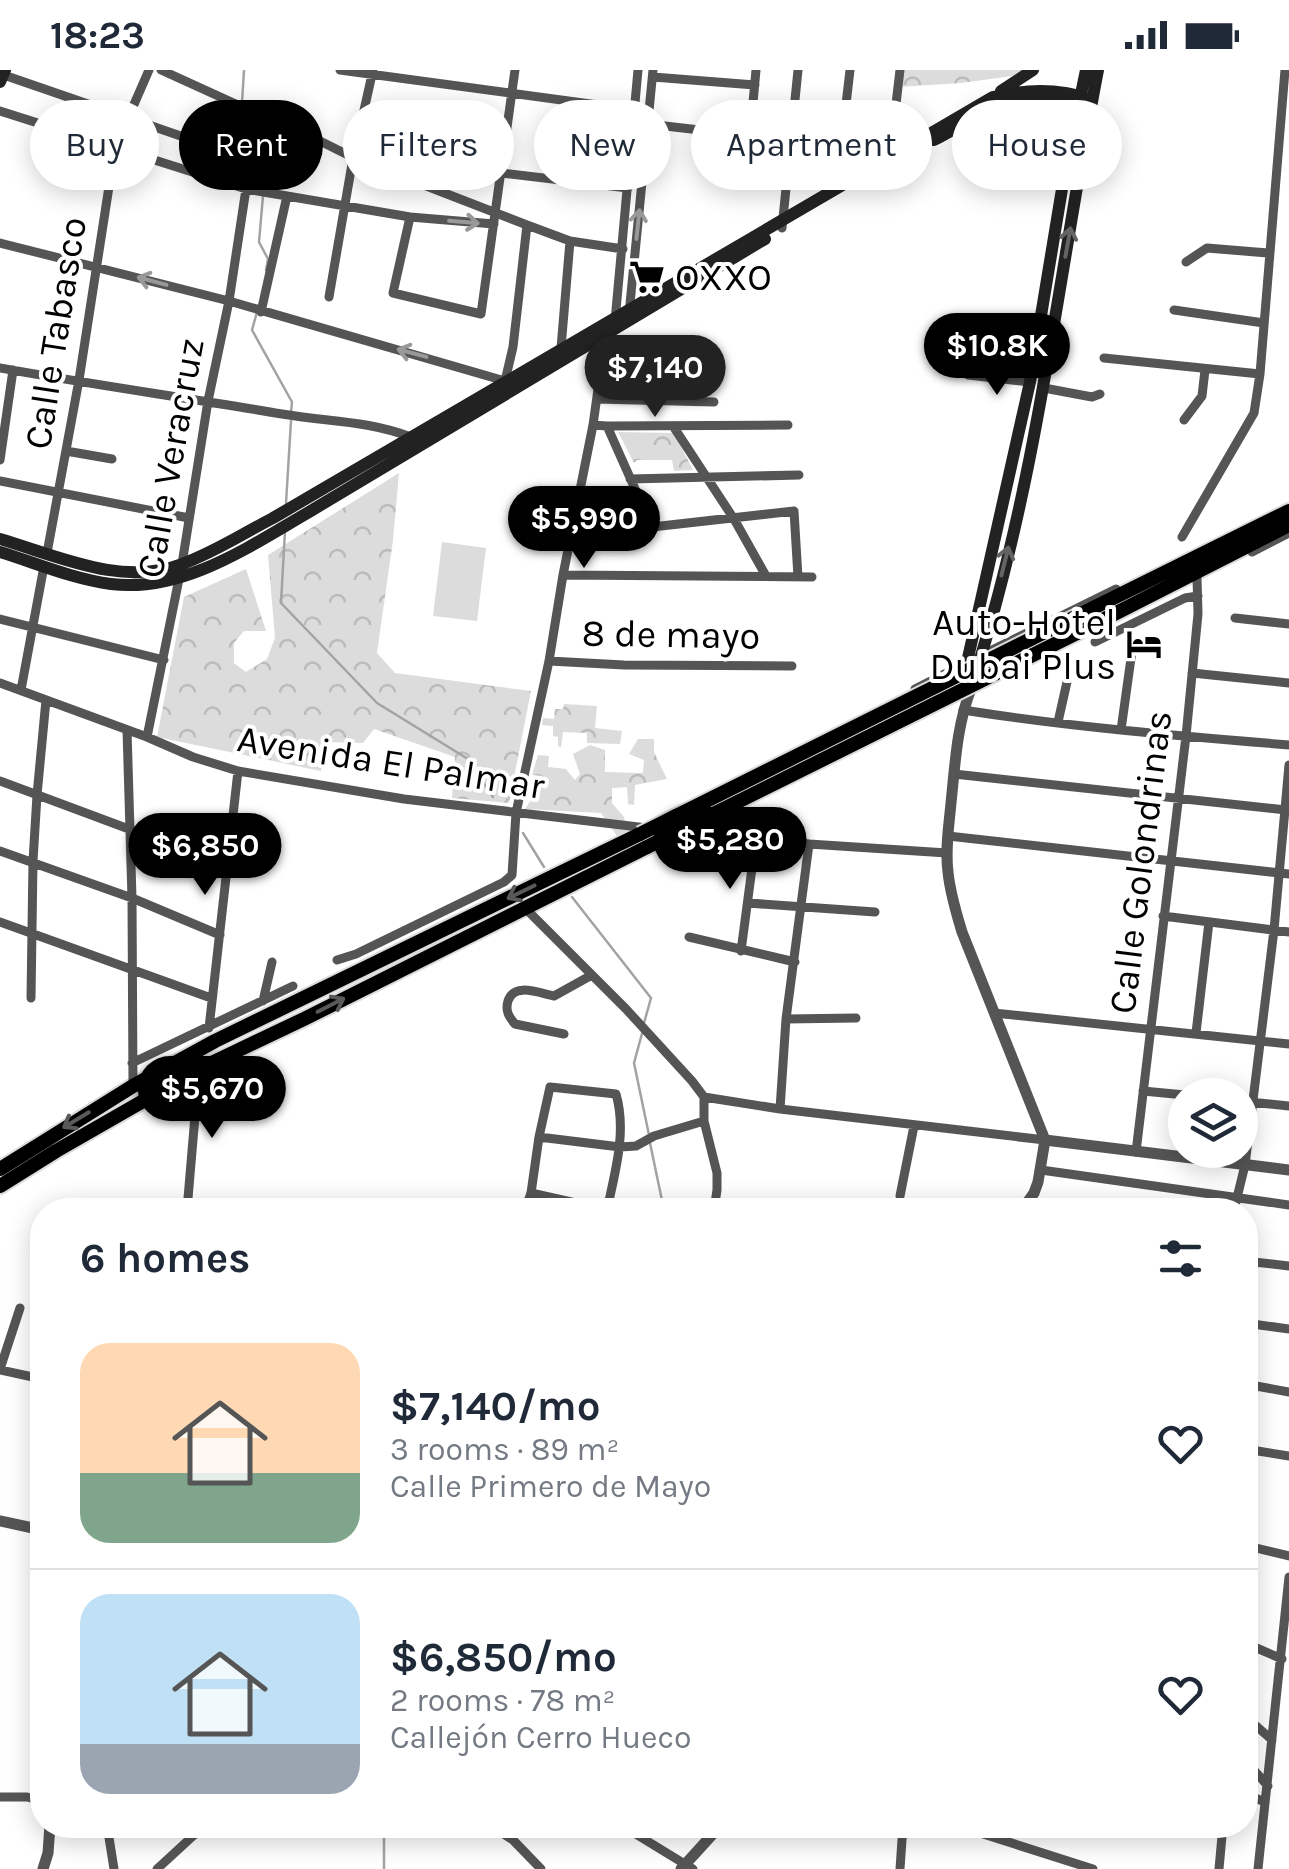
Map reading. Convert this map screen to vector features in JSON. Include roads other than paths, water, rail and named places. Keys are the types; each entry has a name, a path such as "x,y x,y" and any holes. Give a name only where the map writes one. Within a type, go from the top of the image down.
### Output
{"main road":[{"path":"0,540 111,584 133,585 181,571 275,524 617,323 1032,70"},
{"path":"1086,70 1086,100"},
{"path":"1087,100 1098,70"},
{"path":"993,96 1040,90 1073,100"},
{"path":"782,223 952,131"},
{"path":"1037,385 1062,190"},
{"path":"965,697 966,663 1030,421 1071,190"},
{"path":"306,506 410,437 460,414 505,381 561,348 617,323"},
{"path":"965,697 981,655 1032,453 1030,421"},
{"path":"0,1169 214,1041 608,850 999,673 1286,520"},
{"path":"0,552 46,560"},
{"path":"0,1186 200,1068 598,871 645,834"}],"street":[{"name":"Calle Tabasco","path":"135,100 149,70"},
{"path":"161,70 238,105 254,108 343,152"},
{"path":"340,70 563,100"},
{"path":"511,100 515,70"},
{"path":"636,100 638,70"},
{"path":"753,100 756,70"},
{"path":"795,100 798,70"},
{"path":"846,100 850,70"},
{"path":"896,100 900,70"},
{"path":"1182,537 1254,413 1285,70"},
{"path":"367,100 373,72"},
{"path":"650,100 653,74 755,85"},
{"path":"2,75 76,100"},
{"path":"0,111 30,121"},
{"path":"159,162 254,191 410,216 494,224"},
{"name":"Calle Tabasco","path":"21,690 79,380 108,190"},
{"path":"328,297 348,190"},
{"path":"439,190 570,242 623,249"},
{"path":"410,216 393,293 480,314 498,190"},
{"path":"617,323 628,190"},
{"path":"337,960 512,875 514,820 549,661 597,399 617,323 638,190"},
{"path":"782,223 785,190"},
{"name":"Calle Veracruz","path":"147,737 181,571 208,401 254,191"},
{"path":"260,312 287,196"},
{"path":"0,243 228,301 505,381 528,226"},
{"path":"561,348 570,242"},
{"path":"1186,262 1207,248 1268,253"},
{"path":"1174,310 1264,322"},
{"path":"1104,358 1260,374"},
{"path":"0,368 287,415 354,421 410,437"},
{"path":"0,460 13,370"},
{"path":"1184,420 1202,396 1205,370"},
{"path":"968,375 1092,398 1100,394"},
{"path":"597,399 714,402"},
{"path":"592,425 788,425"},
{"path":"607,426 652,527 794,511 798,578"},
{"path":"673,426 766,576"},
{"path":"66,452 112,460"},
{"path":"630,479 799,476"},
{"path":"0,482 189,518"},
{"path":"645,834 981,655 1286,520"},
{"path":"598,871 618,867 692,832 965,697 1197,578 1286,520"},
{"path":"563,574 812,577"},
{"name":"Calle Golondrinas","path":"1136,1152 1186,736 1197,578"},
{"path":"1096,642 1185,598 1198,596"},
{"path":"1235,618 1289,624"},
{"path":"0,620 164,660"},
{"path":"1121,730 1132,651"},
{"name":"8 de mayo","path":"549,661 792,666"},
{"path":"1058,722 1071,664"},
{"path":"1192,673 1289,684"},
{"name":"Avenida El Palmar","path":"0,683 193,758 238,771 514,820 645,834"},
{"path":"965,697 1058,722 1289,746"},
{"path":"965,697 954,774 947,871 953,900 994,1014 1045,1140 1041,1170 1030,1198"},
{"path":"31,998 36,795 46,700"},
{"path":"127,730 133,1086"},
{"path":"1255,1078 1284,873 1289,765"},
{"path":"209,1028 238,771"},
{"path":"954,774 1286,810"},
{"path":"0,781 228,866"},
{"path":"674,829 947,854"},
{"path":"948,836 1284,873"},
{"path":"742,951 756,838"},
{"path":"780,1109 786,1018 809,844"},
{"path":"0,851 132,898 220,935"},
{"path":"748,903 875,912"},
{"path":"526,908 704,1097 704,1120 717,1173 716,1198"},
{"path":"1163,916 1289,932"},
{"path":"0,922 211,998"},
{"path":"1196,1033 1209,922"},
{"path":"689,937 794,962"},
{"path":"263,1001 272,962"},
{"path":"564,1034 515,1024 508,1015 510,995 524,990 554,996 590,976"},
{"path":"132,1063 293,986"},
{"path":"994,1014 1289,1044"},
{"path":"786,1018 856,1018"},
{"path":"188,1198 200,1068"},
{"path":"529,1198 550,1087 616,1094 620,1147 609,1198"},
{"path":"1143,1091 1168,1094"},
{"path":"704,1097 1168,1156"},
{"path":"1258,1103 1289,1106"},
{"path":"539,1138 636,1146 704,1120"},
{"path":"900,1196 914,1126"},
{"path":"1258,1166 1289,1170"},
{"path":"1041,1170 1236,1198 1244,1168"},
{"path":"531,1193 553,1198"},
{"path":"1258,1201 1289,1205"},
{"path":"1258,1263 1289,1266"},
{"path":"20,1308 0,1370 30,1376"},
{"path":"1258,1325 1289,1329"},
{"path":"1258,1386 1289,1392"},
{"path":"1258,1451 1289,1456"},
{"path":"0,1520 30,1527"},
{"path":"1258,1548 1289,1556"},
{"path":"1258,1869 1289,1577"},
{"path":"1258,1649 1282,1659"},
{"path":"1258,1728 1272,1740"},
{"path":"1258,1775 1268,1786"},
{"path":"0,1796 30,1798"},
{"path":"1258,1799 1265,1802"},
{"path":"43,1869 49,1838"},
{"path":"108,1838 114,1869"},
{"path":"157,1869 191,1838"},
{"path":"510,1838 541,1869"},
{"path":"640,1838 686,1867 709,1838"},
{"path":"900,1869 902,1838"},
{"path":"996,1838 1093,1869"},
{"path":"1219,1869 1222,1838"}],"waterway":[{"path":"242,100 244,70"},
{"path":"263,196 259,242 268,259 266,270"},
{"path":"257,312 252,330 292,402 291,413"},
{"path":"286,503 291,421"},
{"path":"285,531 281,603 377,703 468,759 493,797"},
{"path":"523,833 544,867"},
{"path":"572,897 651,998 644,1023"},
{"path":"643,1030 634,1063 649,1135"},
{"path":"650,1143 661,1198"},
{"path":"384,1838 384,1869"}],"place":[{"name":"OXXO","path":"647,277"},
{"name":"Auto-Hotel Dubai Plus","path":"1144,644"}]}
